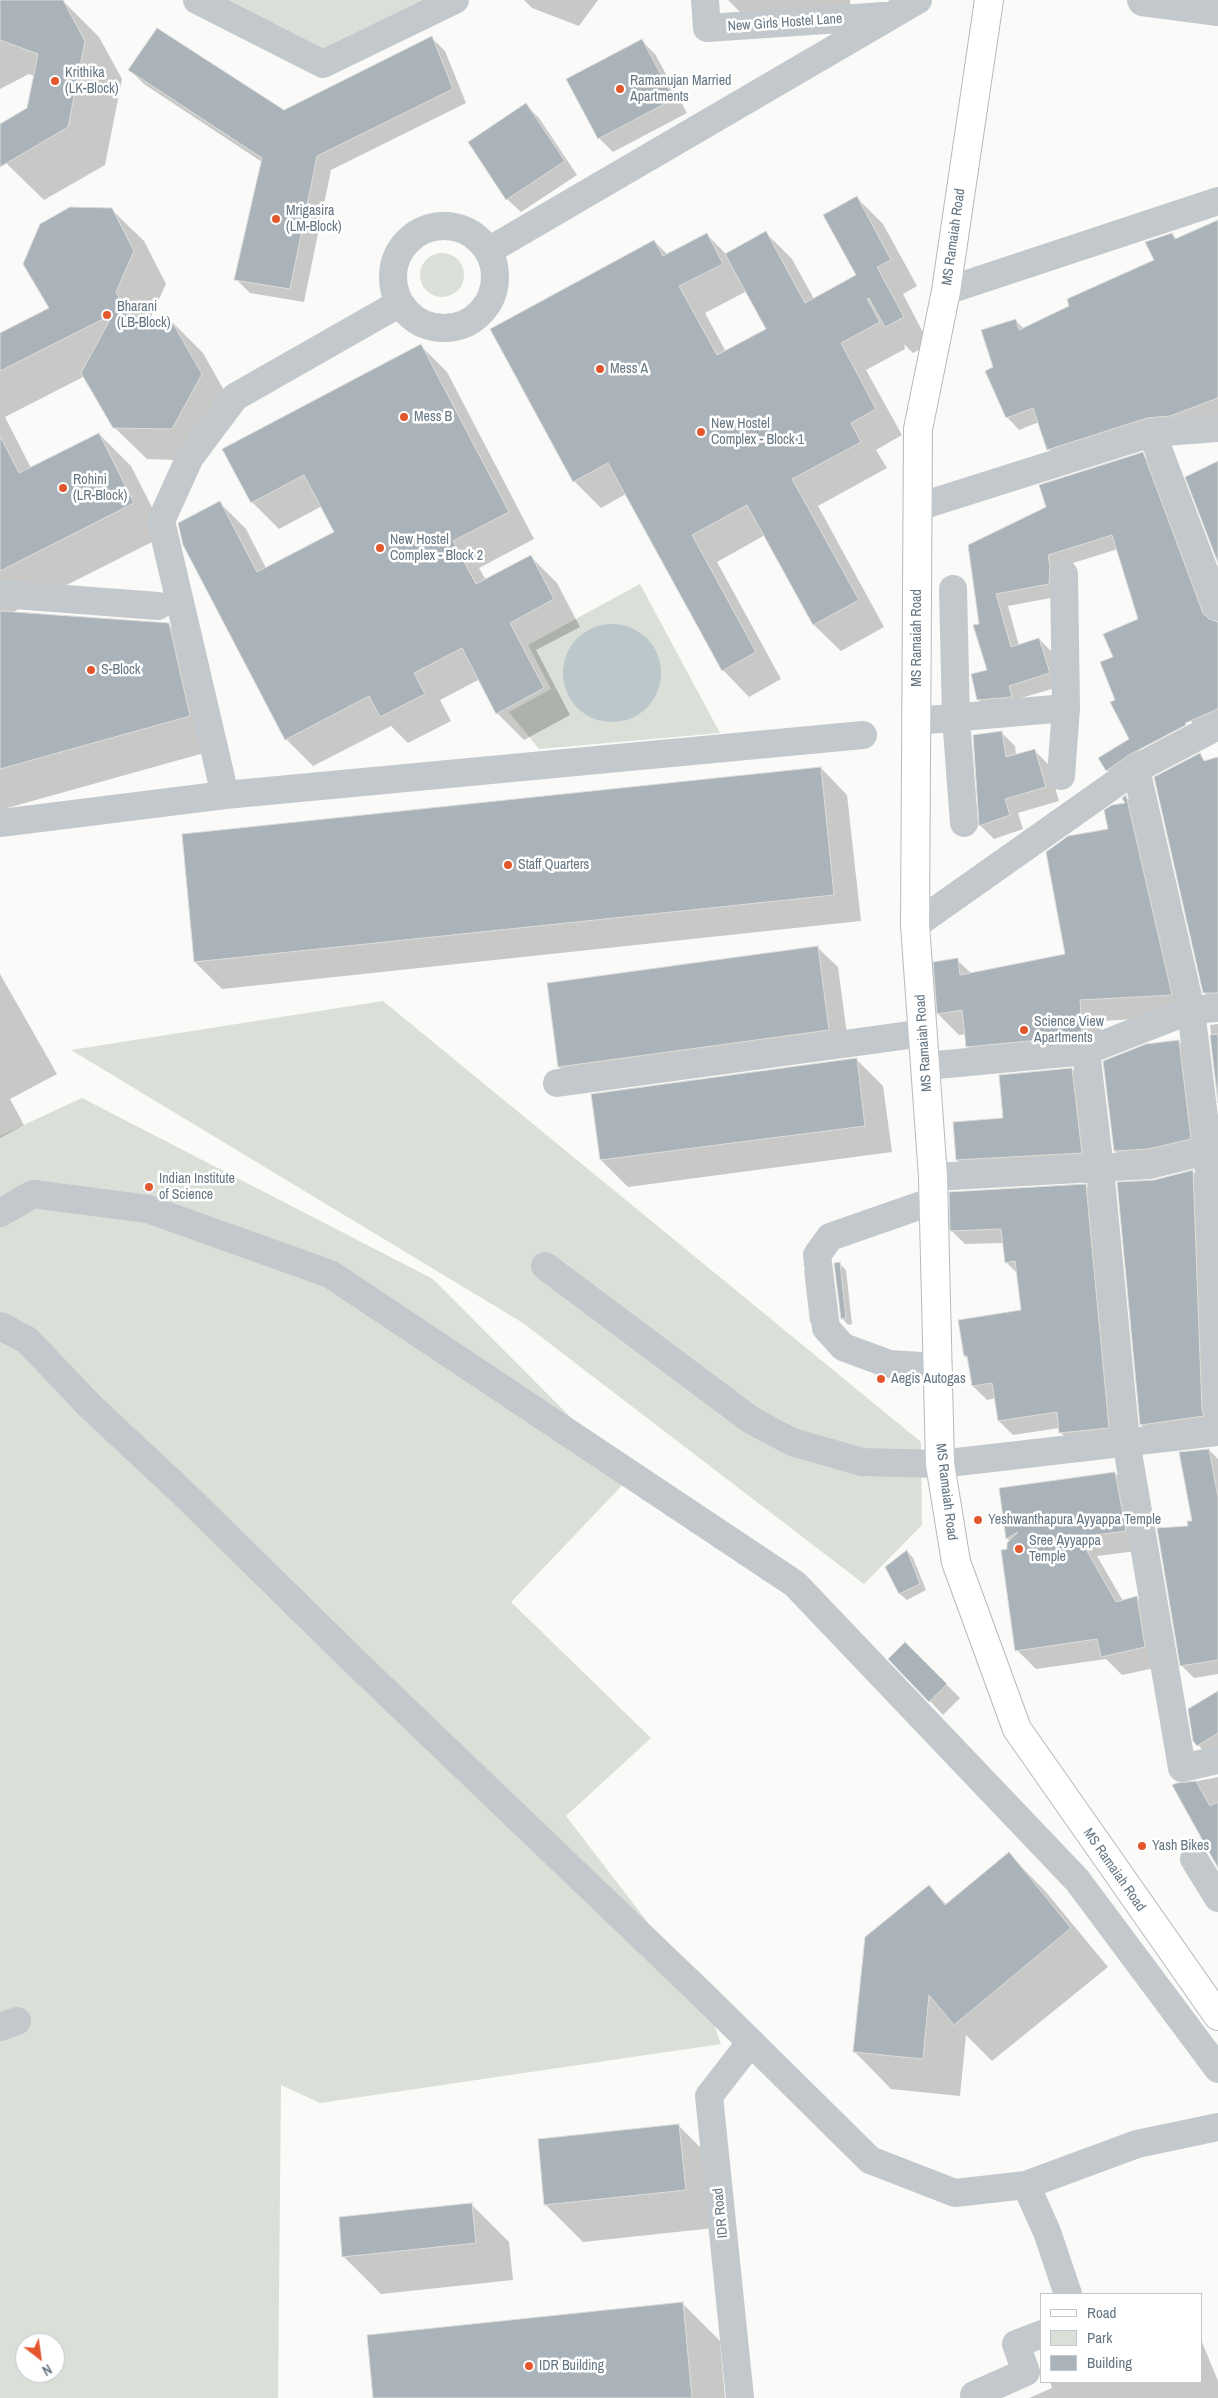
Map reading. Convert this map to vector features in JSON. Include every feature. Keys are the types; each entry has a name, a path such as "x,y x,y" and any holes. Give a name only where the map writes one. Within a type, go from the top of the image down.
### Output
{"main road":[{"name":"MS Ramaiah Road","path":"989,0 946,291 918,429 915,925 924,1033 933,1189 940,1464 956,1562 1017,1730 1215,2007"}],"street":[{"path":"197,0 323,64 455,0"},
{"name":"New Girls Hostel Lane","path":"705,0 707,28 891,16"},
{"path":"488,251 918,0"},
{"path":"1141,0 1142,2 1218,12"},
{"path":"946,291 1218,201"},
{"path":"449,226 464,230 478,239 488,251 494,266 495,281 487,303 472,319 457,326 441,328 425,324 410,316 400,303 394,288 393,272 397,257 406,243 418,233 433,227 449,226"},
{"path":"225,795 161,521 190,456 235,397 400,303"},
{"path":"918,507 1152,433 1218,428"},
{"path":"1152,433 1218,607"},
{"path":"1061,776 1066,708 1064,574"},
{"path":"953,589 956,718 964,824"},
{"path":"0,594 158,606"},
{"path":"916,721 1066,708"},
{"path":"915,925 1136,769 1218,726"},
{"path":"0,823 225,795 863,735"},
{"path":"1136,769 1191,1010 1213,1149 1218,1409"},
{"path":"926,1066 1086,1051 1191,1010 1218,1008"},
{"path":"557,1083 924,1033"},
{"path":"1086,1051 1100,1169 1126,1441 1182,1768 1218,1760"},
{"path":"938,1367 889,1364 843,1347 826,1328 817,1255 830,1237 933,1189 1100,1169 1150,1165 1213,1149"},
{"path":"0,1213 33,1194 148,1209 330,1274 795,1584 1077,1880 1218,2069"},
{"path":"545,1266 751,1420 792,1442 862,1462 940,1464 1126,1441 1218,1432"},
{"path":"0,1326 27,1340 90,1406 184,1494 751,2042 870,2160 955,2193 1026,2185 1136,2144 1218,2127"},
{"path":"1194,1859 1218,1898"},
{"name":"IDR Road","path":"740,2398 709,2096 751,2042"},
{"path":"1026,2185 1047,2232 1068,2293"},
{"path":"975,2398 974,2394 1026,2372 1016,2344 1040,2335"}],"green space":[{"path":"214,0 440,0 325,58"},
{"path":"446,253 458,259 463,266 463,284 458,291 451,296 438,297 430,294 423,287 420,271 423,263 430,256"},
{"path":"640,584 720,733 539,749 509,712 551,689 528,645"},
{"path":"383,1001 921,1442 922,1525 864,1584 523,1323 71,1050"},
{"path":"82,1098 433,1279 630,1477 511,1602 651,1738 566,1816 705,1997 721,2044 320,2103 281,2085 278,2398 0,2398 0,1136"}],"shaded area":[{"path":"612,624 631,628 647,638 657,654 661,673 657,692 647,708 631,718 612,722 593,718 577,708 567,692 563,673 567,654 577,638 593,628"}],"building":[{"name":"Krithika (LK-Block)","path":"0,0 63,0 85,41 68,127 0,167 0,124 27,108 38,54 0,40"},
{"name":"Mrigasira (LM-Block)","path":"157,28 284,110 432,36 453,89 317,156 290,289 234,280 262,158 128,70"},
{"name":"Ramanujan Married Apartments","path":"642,39 674,99 598,139 566,79"},
{"path":"526,103 565,161 506,200 468,142"},
{"name":"New Hostel Complex - Block 1","path":"857,196 891,260 877,267 904,317 885,327 869,298 867,299 880,322 841,343 876,409 851,423 861,442 792,479 859,600 813,625 747,505 692,535 756,652 722,671 608,463 573,482 490,329 654,240 663,256 707,233 723,264 679,286 717,355 766,329 725,254 766,231 805,303 856,275 823,215"},
{"name":"Bharani (LB-Block)","path":"70,207 112,208 134,251 116,292 131,321 171,320 202,374 172,429 113,428 81,373 113,314 0,371 0,333 49,308 23,264 40,224"},
{"path":"1218,220 1218,398 1170,416 1147,418 1047,450 1033,408 1006,418 985,371 993,367 981,330 1016,319 1019,330 1069,306 1067,299 1154,260 1145,242 1172,233 1175,239"},
{"name":"New Hostel Complex - Block 2","path":"421,344 509,512 453,541 476,584 531,555 554,599 510,623 544,688 496,714 462,648 414,673 425,694 380,717 369,696 285,740 183,545 178,523 220,501 257,572 334,532 304,475 251,503 222,449"},
{"name":"Rohini (LR-Block)","path":"99,433 134,503 0,571 0,436 19,473"},
{"path":"1143,452 1203,613 1209,619 1218,622 1218,709 1185,723 1186,725 1129,755 1106,771 1098,758 1129,739 1110,702 1115,700 1100,662 1113,657 1103,634 1138,619 1112,535 1048,555 1050,567 1049,584 996,594 1011,647 1039,638 1050,673 1009,686 1012,697 977,700 971,674 987,670 973,625 979,624 968,545 1046,507 1039,485"},
{"path":"1218,461 1218,563 1185,477"},
{"name":"S-Block","path":"0,611 169,623 190,716 0,769"},
{"path":"1002,731 1006,757 1035,749 1046,787 1005,799 1010,815 979,826 973,735"},
{"path":"1200,753 1204,761 1218,757 1218,993 1203,993 1154,777"},
{"name":"Staff Quarters","path":"821,767 834,895 194,962 182,834"},
{"path":"1126,795 1172,995 1080,1000 1082,1036 966,1047 962,1010 937,1014 933,962 958,958 960,975 1065,954 1046,852 1068,836 1108,829 1104,810 1112,805 1125,803 1122,798"},
{"path":"818,946 829,1030 558,1067 547,983"},
{"path":"1218,1034 1218,1103 1210,1035"},
{"path":"1179,1040 1191,1139 1148,1149 1114,1151 1103,1061 1146,1044"},
{"path":"857,1058 865,1126 600,1160 591,1094"},
{"path":"1072,1068 1082,1153 956,1160 953,1122 1003,1118 999,1075"},
{"path":"1193,1170 1202,1410 1204,1416 1140,1425 1117,1182 1154,1180"},
{"path":"1086,1184 1109,1428 1059,1433 1057,1412 998,1421 992,1383 972,1386 967,1356 964,1356 958,1320 1021,1310 1015,1261 1005,1263 1001,1229 950,1231 949,1192"},
{"path":"840,1262 846,1318 841,1319 834,1263"},
{"path":"1209,1449 1218,1497 1218,1660 1180,1666 1157,1528 1188,1526 1187,1521 1192,1521 1179,1452"},
{"path":"1115,1472 1126,1531 1079,1537 1116,1602 1137,1596 1145,1647 1101,1657 1097,1639 1015,1651 1001,1550 1007,1549 1007,1543 1018,1532 1006,1539 999,1488"},
{"path":"907,1550 920,1584 899,1594 885,1567"},
{"path":"905,1642 947,1684 929,1702 888,1659"},
{"path":"1218,1691 1218,1733 1197,1746 1193,1741 1188,1709"},
{"path":"1196,1781 1210,1806 1218,1802 1218,1868 1172,1785"},
{"path":"1009,1852 1071,1928 954,2025 929,1995 923,2059 853,2052 865,1937 929,1885 945,1905"},
{"path":"679,2124 686,2190 544,2205 538,2139"},
{"path":"472,2203 476,2243 342,2257 339,2217"},
{"name":"IDR Building","path":"683,2302 692,2398 373,2398 367,2335"}],"place":[{"name":"Krithika (LK-Block)","path":"55,81"},
{"name":"Ramanujan Married Apartments","path":"620,89"},
{"name":"Mrigasira (LM-Block)","path":"276,219"},
{"name":"Bharani (LB-Block)","path":"107,315"},
{"name":"Mess A","path":"600,369"},
{"name":"Mess B","path":"404,417"},
{"name":"New Hostel Complex - Block 1","path":"701,432"},
{"name":"Rohini (LR-Block)","path":"63,488"},
{"name":"New Hostel Complex - Block 2","path":"380,548"},
{"name":"S-Block","path":"91,670"},
{"name":"Staff Quarters","path":"508,865"},
{"name":"Science View Apartments","path":"1024,1030"},
{"name":"Indian Institute of Science","path":"149,1187"},
{"name":"Aegis Autogas","path":"881,1379"},
{"name":"Yeshwanthapura Ayyappa Temple","path":"978,1520"},
{"name":"Sree Ayyappa Temple","path":"1019,1549"},
{"name":"Yash Bikes","path":"1142,1846"},
{"name":"IDR Building","path":"529,2366"}]}
